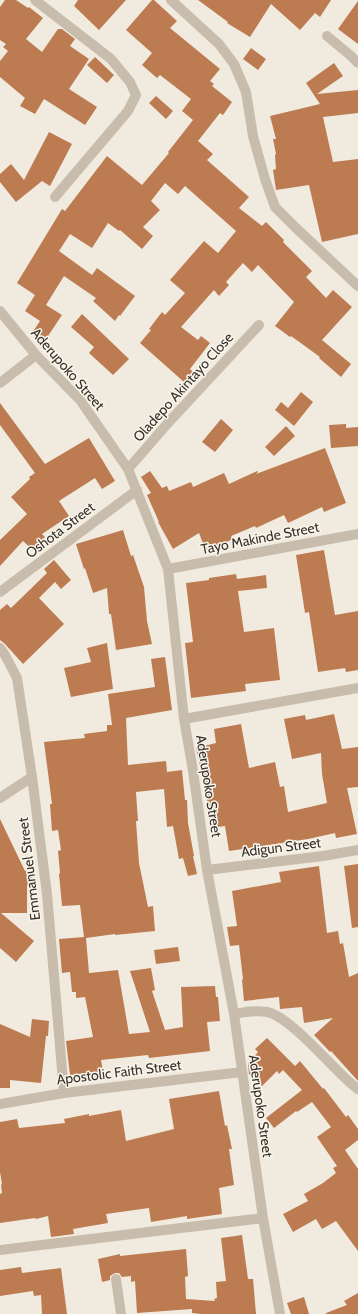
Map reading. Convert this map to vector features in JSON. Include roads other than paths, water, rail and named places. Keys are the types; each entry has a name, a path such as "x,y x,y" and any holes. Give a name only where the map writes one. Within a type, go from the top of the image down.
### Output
{"street":[{"path":"35,0 111,59 130,82 136,95 128,111 55,197"},
{"path":"171,0 219,44 234,64 246,92 253,136 265,179 275,207 358,286"},
{"path":"327,36 358,63"},
{"name":"Aderupoko Street","path":"0,311 36,355 80,400 128,469 168,569 184,719 207,870 234,1014 263,1218 280,1314"},
{"name":"Oladepo Akintayo Close","path":"128,469 258,325"},
{"path":"0,383 36,355"},
{"name":"Oshota Street","path":"0,592 137,490"},
{"name":"Tayo Makinde Street","path":"168,569 358,534"},
{"name":"Emmanuel Street","path":"0,648 17,678 32,777 47,894 64,1093"},
{"path":"184,719 358,688"},
{"path":"0,798 32,777"},
{"name":"Adigun Street","path":"207,870 323,856 358,850"},
{"path":"234,1014 253,1011 268,1012 285,1021 358,1089"},
{"name":"Apostolic Faith Street","path":"0,1104 64,1093 242,1072"},
{"path":"0,1250 263,1218"},
{"path":"116,1279 121,1314"}]}
